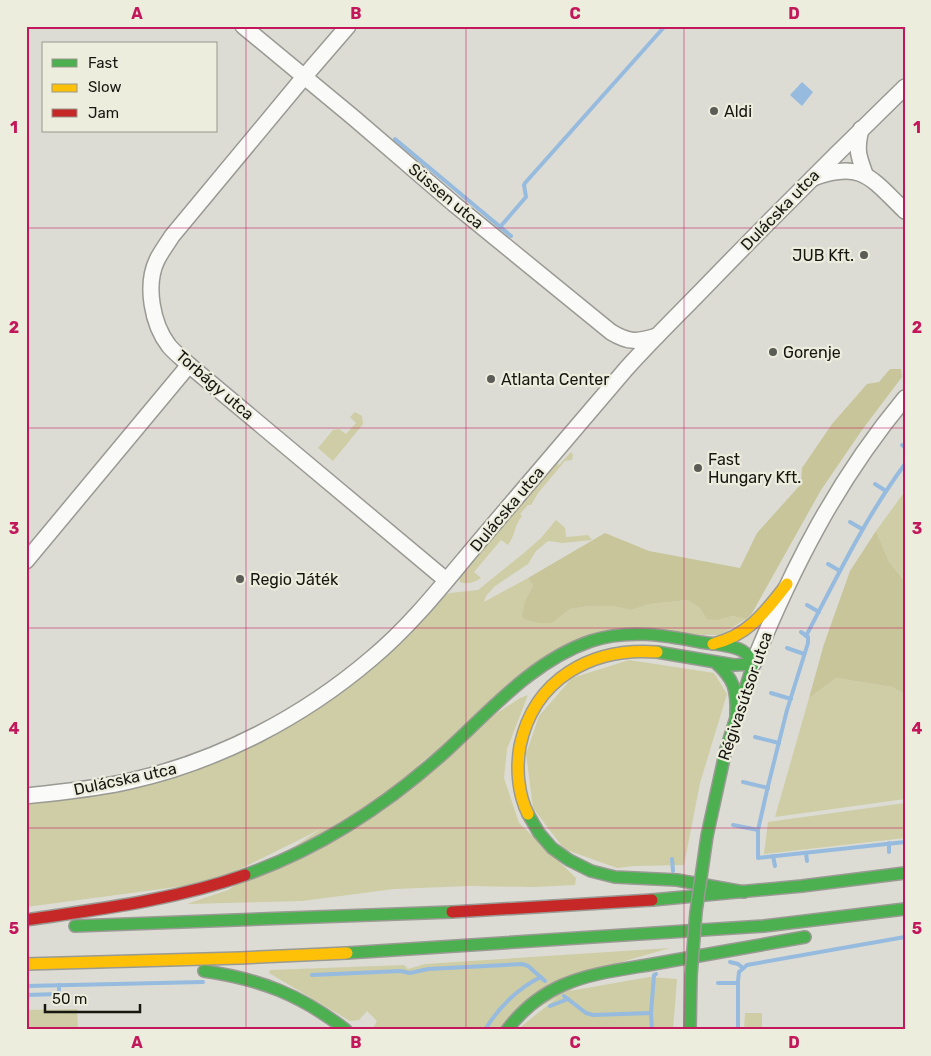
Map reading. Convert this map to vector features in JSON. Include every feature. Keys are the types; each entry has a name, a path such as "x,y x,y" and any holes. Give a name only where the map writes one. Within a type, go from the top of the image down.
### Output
{"main road":[{"path":"710,644 730,640 743,633 754,623 786,584"},
{"path":"26,920 162,898 219,884 268,867 333,835 406,785 528,678 555,658 577,647 615,635 639,633 740,649 749,656 753,664 742,666 659,652 634,651 604,656 577,666 564,674 541,696 530,714 522,734 518,756 518,776 529,816 549,845 565,858 582,868 609,876 633,879 676,880 744,892"},
{"path":"715,662 732,679 734,684 736,715"},
{"name":"Régivasútsor utca","path":"690,1030 691,976 696,912 707,836 719,775 753,664"},
{"path":"26,928 419,915 636,902 905,874"},
{"path":"870,925 900,909"},
{"path":"26,964 240,958 423,949 764,926 900,909"},
{"path":"508,1030 519,1014 531,1002 551,990 577,980 620,970 812,936"},
{"path":"56,963 193,969 265,982 315,1006 346,1030"}],"street":[{"name":"Süssen utca","path":"243,26 454,204 611,332 622,339 634,342 658,335"},
{"name":"Torbágy utca","path":"348,26 304,76 178,229 156,261 151,284 152,304 169,346 189,365 446,580"},
{"name":"Dulácska utca","path":"26,796 130,781 185,765 220,752 304,708 368,662 424,608 567,437 658,335 809,179 905,87"},
{"path":"861,129 857,146 859,159 865,174 905,211"},
{"path":"809,179 830,172 849,170 865,174"},
{"path":"26,561 189,365"},
{"name":"Régivasútsor utca","path":"753,664 786,584 814,529 846,477 905,398"}],"green space":[{"path":"355,412 362,416 363,424 333,461 318,448 333,430 339,429 346,434 356,423 350,417"},
{"path":"565,451 567,451 557,464 559,465 571,452 573,455 572,460 565,461 538,493 531,505 528,505 520,514 522,516 508,545 501,540 474,572 481,578 471,583 460,582 459,576"},
{"path":"905,491 905,582 889,562 876,531"},
{"path":"556,520 565,528 566,537 588,535 592,540 563,543 548,541 536,551 528,564 495,586 486,596 484,602 528,578 533,586 525,601 552,623 570,609 590,606 613,606 631,610 650,604 688,600 718,620 732,616 746,619 720,635 591,634 357,811 214,882 26,907 26,800 68,797 290,723 443,596 450,593 478,590 541,538"},
{"path":"629,660 714,673 727,694 700,783 684,865 617,868 564,849 533,808 526,754 539,716 572,678"},
{"path":"836,678 892,687 905,694 905,799 775,817 809,698"},
{"path":"528,695 507,749 504,778 519,823 576,878 575,885 394,889 302,901 187,904 228,890 520,698"},
{"path":"905,803 905,838 764,854 768,822"},
{"path":"670,948 625,961 497,1030 372,1030 377,1021 367,1011 359,1020 350,1021 269,973 270,970 404,965 408,969 425,964"},
{"path":"649,977 677,979 673,1030 517,1030 564,992"},
{"path":"77,1009 78,1030 26,1030 26,1010"},
{"path":"745,1013 762,1013 762,1030 744,1030"}],"shaded area":[{"path":"890,369 901,369 902,377 862,430 821,490 751,615 746,619 732,616 718,620 707,619 700,608 688,600 650,604 631,610 613,606 590,606 570,609 552,623 526,620 522,617 525,601 533,586 528,578 605,533 649,551 740,568 757,533 801,484 802,468 832,424 867,384 879,382"},
{"path":"876,531 889,562 905,582 905,694 892,687 836,678 809,698 824,644 850,571"}],"water":[{"path":"802,82 813,92 802,106 790,95"}],"waterway":[{"path":"500,227 526,197 525,183 665,26"},
{"path":"395,139 511,236"},
{"path":"806,636 864,527 905,464"},
{"path":"875,484 886,491"},
{"path":"850,522 862,529"},
{"path":"828,564 840,571"},
{"path":"807,605 819,612"},
{"path":"801,632 808,637 808,643 787,710 768,786 758,830 758,858 905,842"},
{"path":"787,648 804,654"},
{"path":"771,693 791,699"},
{"path":"755,737 779,743"},
{"path":"743,782 768,788"},
{"path":"733,825 758,830"},
{"path":"889,843 889,852"},
{"path":"806,853 807,861"},
{"path":"773,856 775,866"},
{"path":"672,859 673,871"},
{"path":"738,1030 739,972 747,965 905,937"},
{"path":"730,962 738,964 743,968"},
{"path":"312,975 400,971 410,973 428,969 522,964 528,966 545,981"},
{"path":"652,1030 651,1013 654,975 656,974"},
{"path":"485,1030 509,999 541,977"},
{"path":"26,986 203,982"},
{"path":"718,983 738,983"},
{"path":"26,995 59,994 59,985"},
{"path":"564,996 586,1013 593,1015 651,1013"},
{"path":"550,1006 568,999"}],"traffic: fast":[{"path":"245,875 325,839 375,808 444,753 530,674 549,661 591,641 605,637 632,634 673,637 735,648 745,653 753,664 734,665 657,652"},
{"path":"715,662 733,685 736,698 736,715"},
{"path":"707,836 726,749 753,664"},
{"path":"528,814 539,833 552,848 569,860 591,871 615,877 677,880 744,892"},
{"path":"691,976 696,912 707,836"},
{"path":"652,900 802,886 905,873"},
{"path":"347,953 764,926 905,909"},
{"path":"75,926 452,912"},
{"path":"507,1030 539,998 563,985 586,977 610,971 805,937"},
{"path":"204,971 224,974 279,990 313,1007 346,1030"},
{"path":"690,1030 691,976"}],"traffic: slow":[{"path":"713,644 737,635 755,621 787,584"},
{"path":"528,814 520,789 518,772 519,754 527,723 538,702 552,685 569,672 588,662 610,655 633,652 657,652"},
{"path":"26,964 347,953"}],"traffic: jam":[{"path":"26,920 109,908 164,897 218,884 245,875"},
{"path":"452,912 652,900"}],"place":[{"name":"Aldi","path":"714,111"},
{"name":"JUB Kft.","path":"864,255"},
{"name":"Gorenje","path":"773,352"},
{"name":"Atlanta Center","path":"491,379"},
{"name":"Fast Hungary Kft.","path":"698,468"},
{"name":"Regio Játék","path":"240,579"}]}
